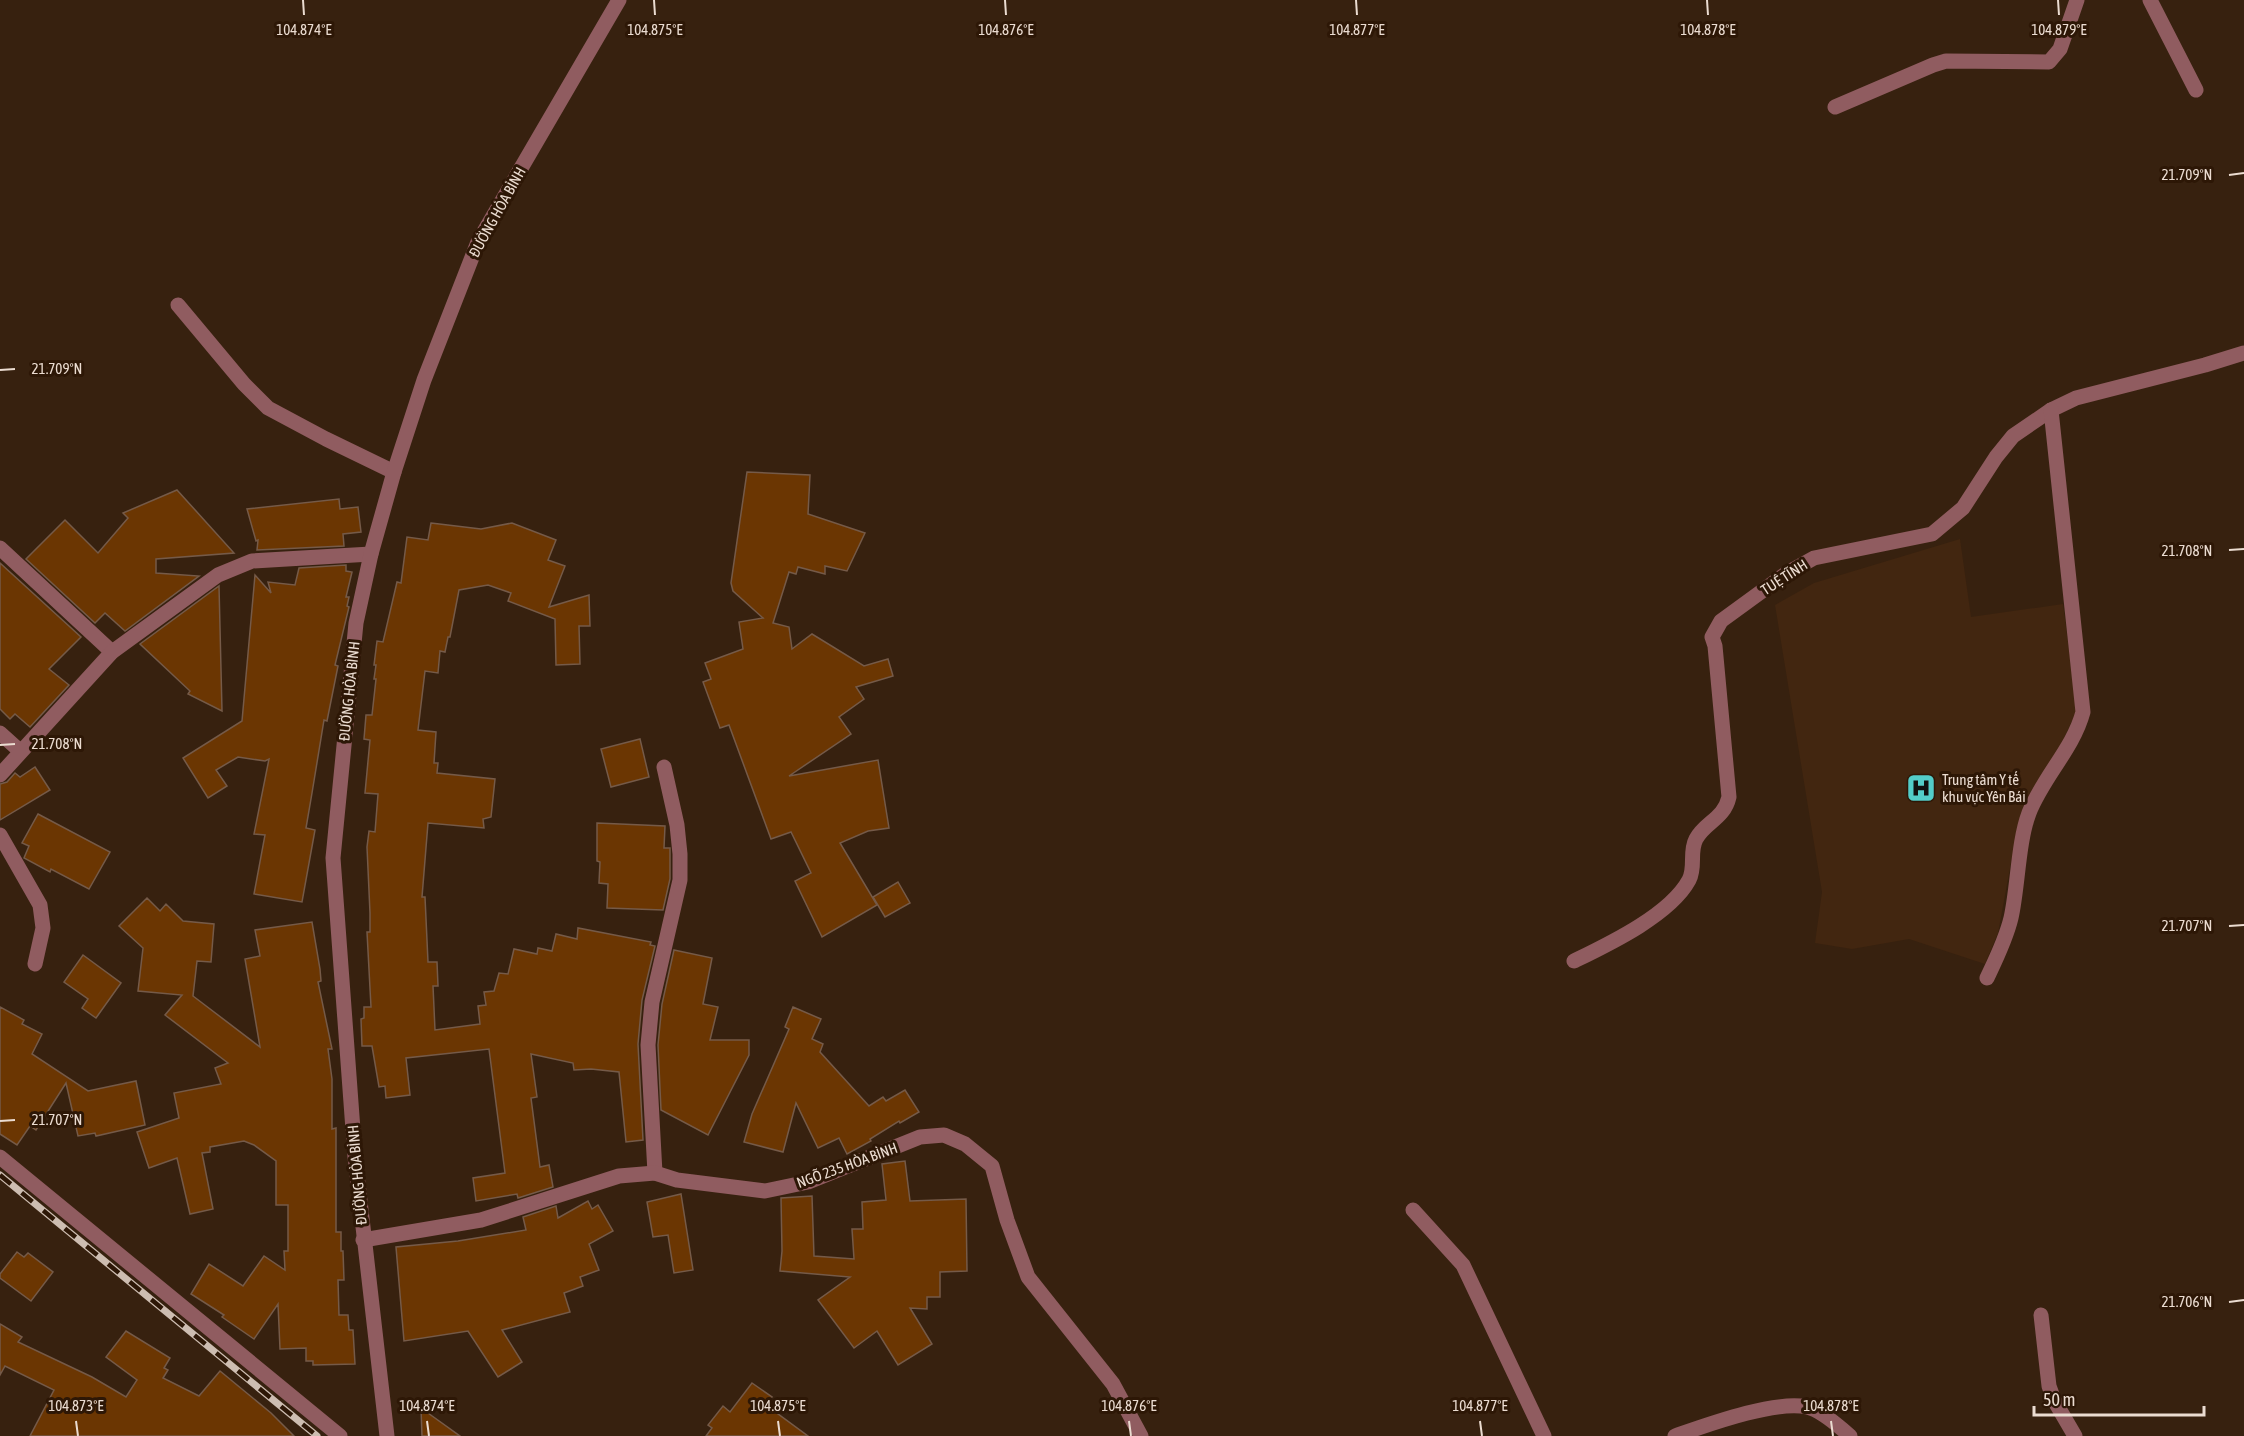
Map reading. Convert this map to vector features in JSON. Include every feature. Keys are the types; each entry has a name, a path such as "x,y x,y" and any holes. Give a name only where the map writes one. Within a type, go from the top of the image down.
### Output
{"street":[{"name":"ĐƯỜNG HÒA BÌNH","path":"387,1436 354,1157 333,858 356,623 371,554 394,472 424,380 478,242 619,0"},
{"path":"1835,107 1946,61 2049,62 2060,50 2077,0"},
{"path":"2150,0 2196,90"},
{"path":"178,305 244,384 268,408 394,472"},
{"name":"TUỆ TĨNH","path":"1574,961 1643,924 1681,892 1693,868 1693,846 1696,837 1722,813 1727,805 1729,797 1713,636 1721,621 1787,573 1814,558 1932,534 1963,508 1996,457 2013,436 2051,410 2076,399 2244,353"},
{"path":"1987,978 2001,948 2011,918 2028,815 2070,743 2083,712 2051,410"},
{"path":"0,548 112,652"},
{"path":"0,774 112,652 218,575 252,561 371,554"},
{"path":"0,733 20,751"},
{"path":"655,1173 648,1045 651,1002 680,880 677,825 664,766"},
{"path":"0,835 40,905 44,927 35,964"},
{"name":"NGÕ 235 HÒA BÌNH","path":"363,1240 481,1220 619,1176 655,1173 677,1180 765,1191 808,1182 920,1137 944,1134 965,1144 992,1166 1007,1220 1028,1277 1113,1384 1141,1436"},
{"path":"0,1157 340,1436"},
{"path":"1413,1210 1463,1265 1544,1436"},
{"path":"2041,1315 2049,1386 2054,1400 2075,1436"},
{"path":"1675,1436 1776,1406 1809,1407 1839,1426 1850,1436"}],"shaded area":[{"name":"Trung tâm Y tế khu vực Yên Bái","path":"1960,539 1971,617 2063,604 2077,711 2018,825 1998,933 1985,964 1909,939 1852,949 1815,943 1822,892 1775,605 1814,583"}],"building":[{"path":"747,472 810,475 808,514 865,533 847,571 825,566 825,574 798,567 796,574 789,572 773,623 789,627 792,649 812,634 864,666 888,659 893,676 856,687 864,699 839,717 851,734 789,776 878,760 889,828 868,831 840,843 877,905 822,937 795,881 811,873 791,832 771,839 729,725 720,728 703,682 711,679 705,663 743,649 739,622 763,618 733,591 731,583"},
{"path":"177,490 234,553 156,559 156,573 199,576 125,631 105,613 95,623 26,559 65,520 98,553 128,518 123,513"},
{"path":"339,499 340,509 358,507 361,532 343,534 344,546 257,550 258,540 256,541 247,509"},
{"path":"431,523 481,529 512,523 556,540 548,560 565,566 549,607 589,595 590,626 579,626 580,664 556,665 555,619 508,601 511,593 488,585 459,590 450,637 448,637 445,652 440,651 438,673 425,671 418,730 436,732 434,763 438,763 437,773 495,779 491,817 483,819 484,828 428,823 422,897 425,897 428,962 437,962 438,986 433,986 435,1030 480,1024 478,1006 486,1005 484,992 494,991 499,973 508,974 514,949 537,954 538,948 552,951 556,934 577,939 578,928 651,942 650,945 655,946 642,1000 638,1044 643,1140 626,1142 619,1072 574,1070 573,1063 531,1054 537,1097 531,1098 540,1167 549,1165 553,1187 518,1198 517,1194 476,1201 473,1178 505,1173 489,1049 406,1058 410,1095 386,1098 385,1086 379,1087 372,1046 362,1046 361,1019 364,1018 364,1007 371,1007 367,932 370,932 370,913 367,847 369,831 375,832 378,794 365,793 370,740 364,739 366,715 372,715 377,641 383,642 397,582 401,583 407,537 428,540"},
{"path":"0,563 81,637 49,669 69,685 30,727 15,714 10,719 0,709"},
{"path":"346,565 346,571 352,572 346,597 349,597 347,606 349,607 335,665 338,666 327,721 324,720 306,828 315,830 302,902 254,894 265,835 254,834 269,759 265,761 238,757 216,770 227,786 208,798 183,758 242,721 255,575 271,593 268,582 295,585 299,568"},
{"path":"219,586 222,711 188,694 190,691 140,644"},
{"path":"640,739 649,777 611,787 601,749"},
{"path":"35,767 50,790 0,820 0,784 7,782 15,773 20,777"},
{"path":"38,814 110,852 89,889 24,858 29,846 22,843"},
{"path":"597,823 665,826 664,848 670,848 670,879 663,910 607,908 608,884 599,883"},
{"path":"898,882 910,903 885,917 873,897"},
{"path":"147,898 160,911 166,904 183,921 214,924 211,962 197,961 193,996 260,1047 245,959 260,956 255,930 312,922 320,969 321,981 318,982 332,1049 328,1049 332,1079 332,1129 336,1128 336,1232 341,1232 344,1280 338,1280 339,1315 348,1315 349,1330 353,1330 355,1364 313,1365 313,1361 306,1361 306,1348 280,1349 278,1304 254,1339 222,1317 224,1315 191,1294 209,1264 243,1286 264,1256 285,1270 284,1251 288,1251 288,1205 276,1205 276,1161 254,1145 244,1141 210,1147 210,1152 202,1153 213,1209 190,1214 177,1158 149,1168 137,1132 179,1118 174,1093 221,1084 215,1068 228,1063 165,1015 182,995 138,991 143,948 119,926"},
{"path":"674,950 712,958 703,1004 718,1007 710,1040 749,1040 749,1055 708,1135 661,1110 658,1045 662,1004"},
{"path":"83,955 121,983 96,1018 82,1008 88,999 64,982"},
{"path":"0,1007 24,1020 22,1024 42,1034 32,1054 88,1091 136,1081 145,1125 96,1136 95,1133 78,1136 66,1083 36,1130 30,1126 17,1145 0,1134"},
{"path":"793,1007 821,1019 812,1039 823,1044 820,1052 869,1106 883,1097 886,1101 905,1090 919,1112 900,1123 899,1121 870,1139 871,1141 847,1154 839,1138 818,1148 796,1103 783,1152 744,1142 752,1114 789,1029 785,1027"},
{"path":"905,1161 910,1201 966,1199 967,1271 940,1272 940,1297 927,1297 927,1309 910,1308 932,1344 898,1365 877,1331 854,1348 818,1300 850,1277 780,1271 781,1198 812,1196 814,1256 854,1259 852,1229 863,1229 862,1202 886,1200 882,1164"},
{"path":"681,1194 693,1270 674,1273 668,1235 653,1237 647,1202"},
{"path":"588,1201 592,1209 598,1205 613,1231 589,1244 599,1270 580,1277 583,1286 564,1293 570,1312 502,1330 522,1362 498,1377 468,1331 404,1341 396,1247 458,1241 526,1230 523,1217 556,1206 558,1218"},
{"path":"17,1252 24,1257 28,1253 53,1272 31,1301 0,1278 0,1274"},
{"path":"0,1324 22,1337 18,1342 92,1377 126,1397 137,1380 106,1357 126,1331 170,1358 164,1368 168,1370 163,1378 199,1396 220,1371 271,1413 294,1436 30,1436 54,1390 5,1366 0,1375"},
{"path":"752,1383 772,1397 766,1405 808,1436 706,1436 712,1428 708,1425 723,1406 730,1412"},
{"path":"421,1408 460,1436 422,1436"}],"railway":[{"path":"0,1175 317,1436"}],"place":[{"name":"Trung tâm Y tế khu vực Yên Bái","path":"1921,788"}]}
